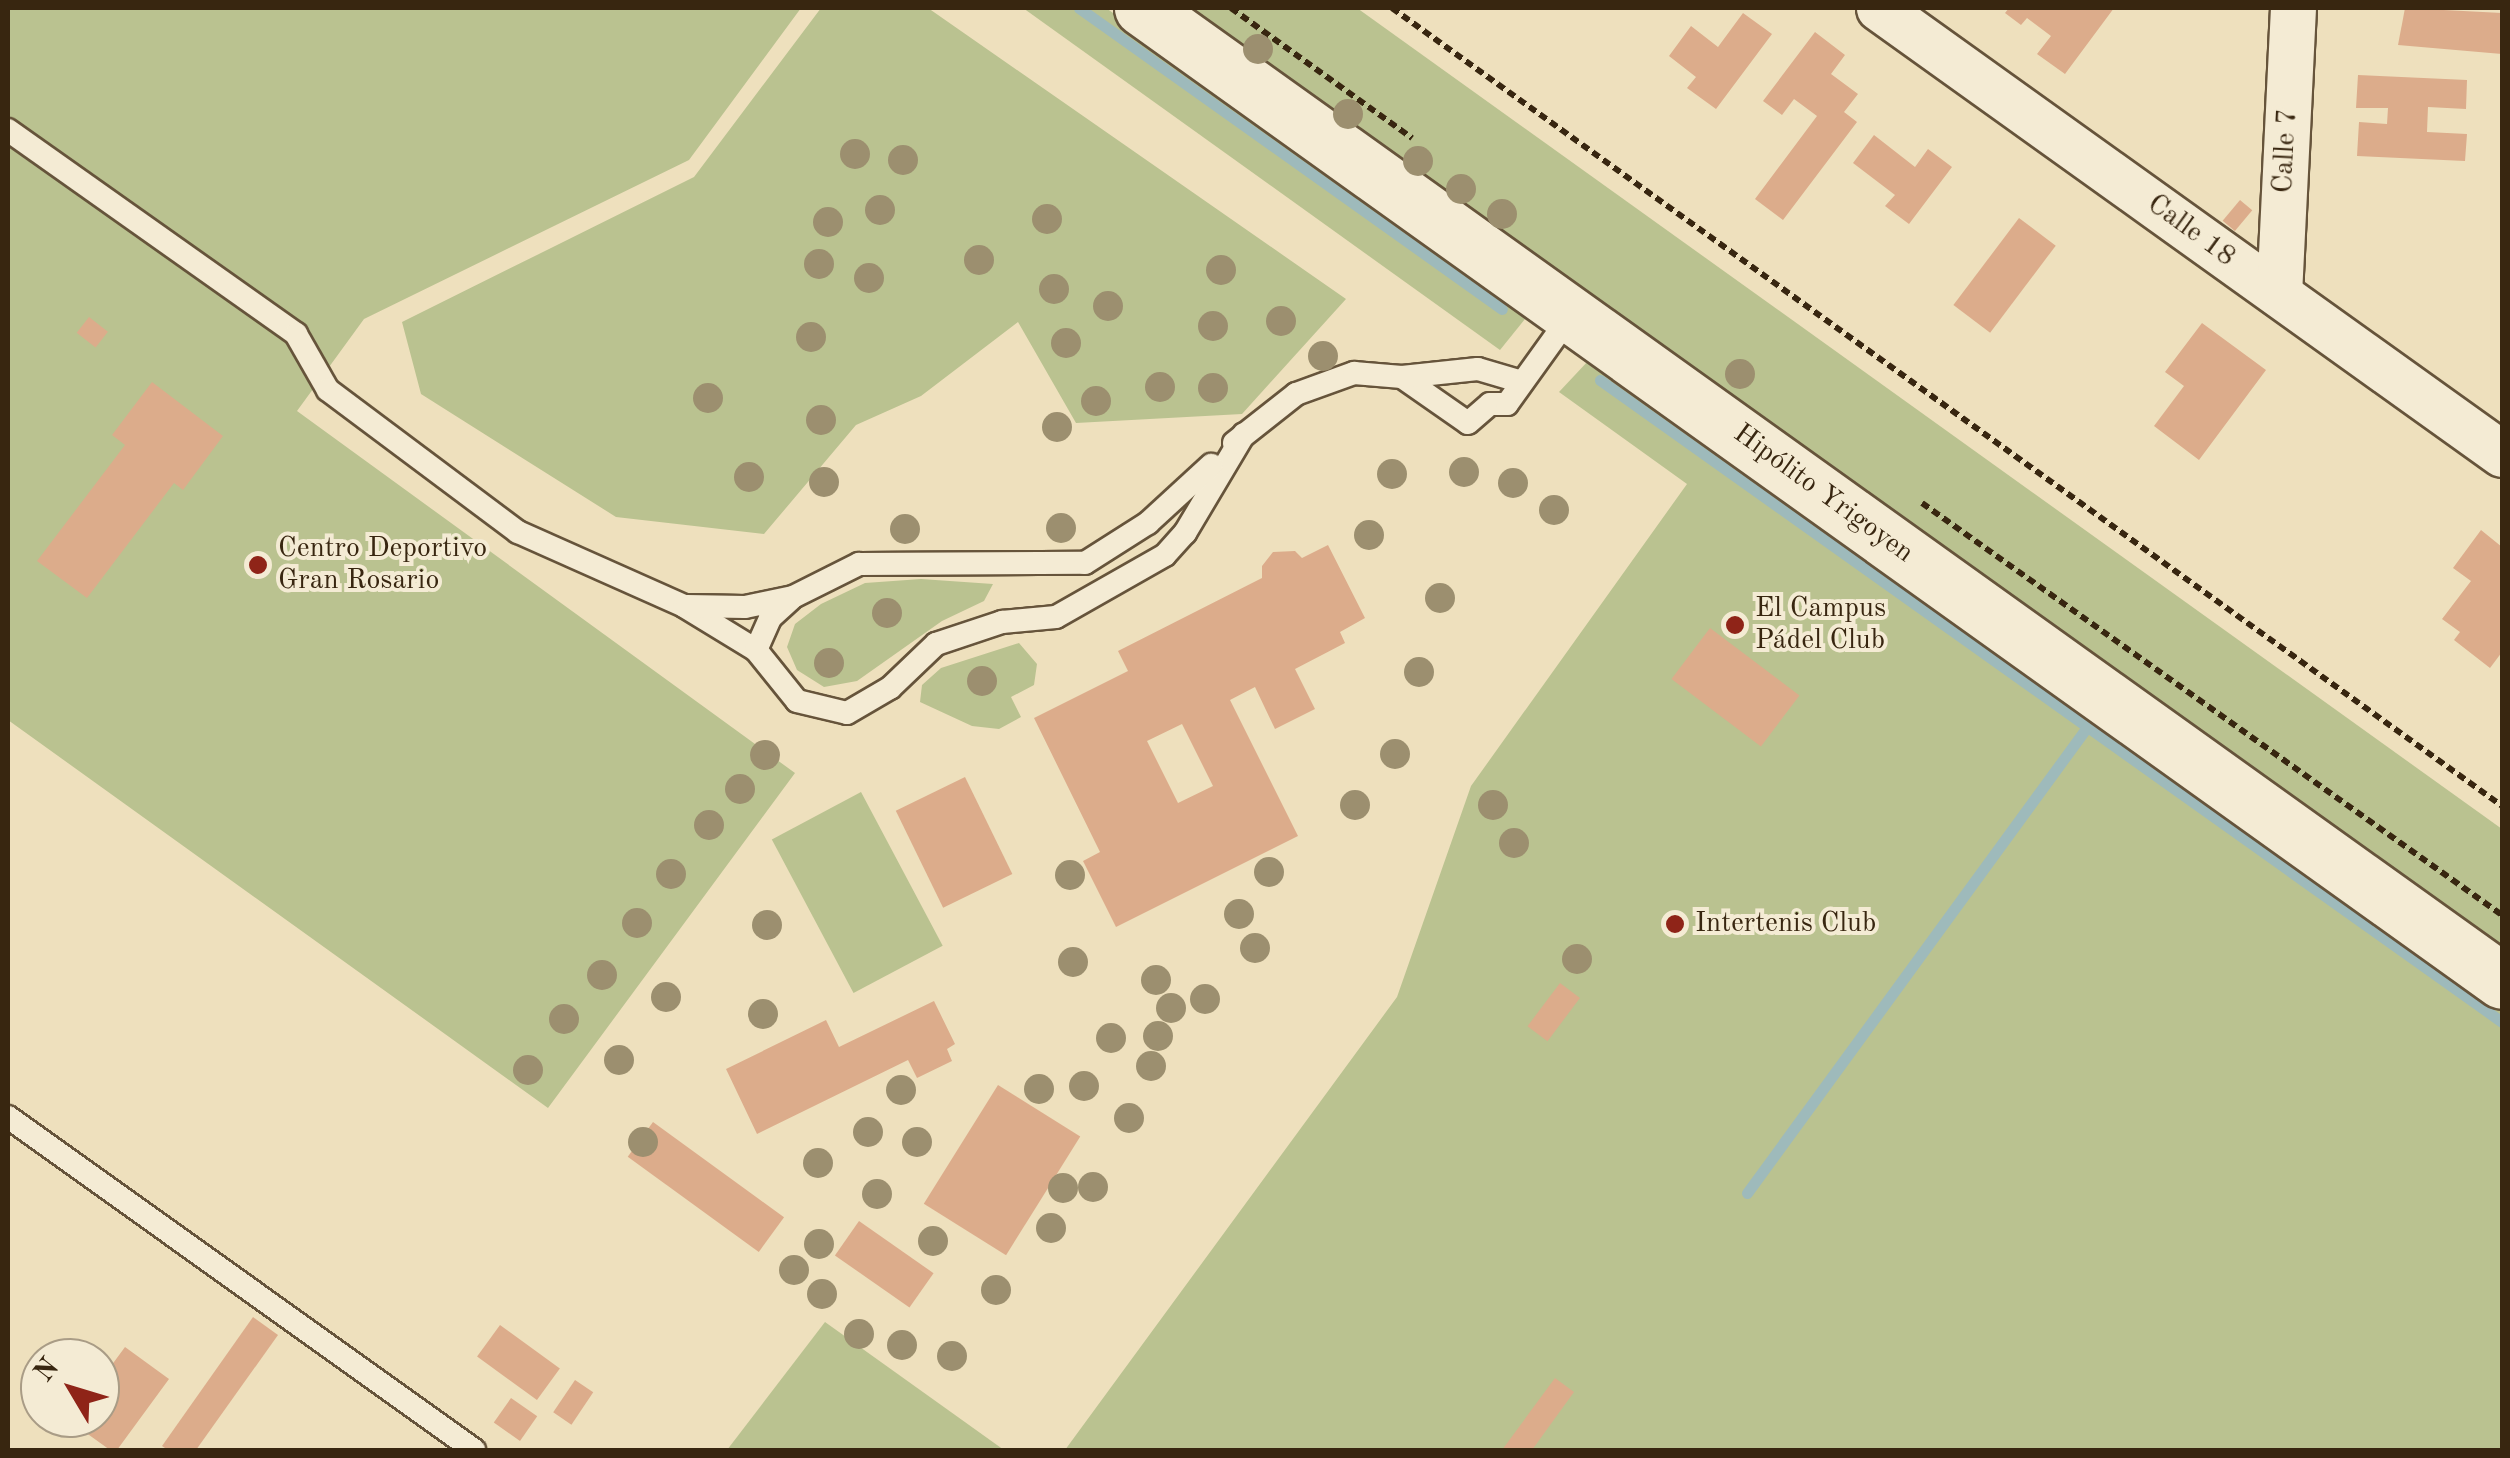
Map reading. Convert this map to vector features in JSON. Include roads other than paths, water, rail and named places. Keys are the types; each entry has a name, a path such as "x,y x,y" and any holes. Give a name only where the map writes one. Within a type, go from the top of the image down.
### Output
{"main road":[{"name":"Hipólito Yrigoyen","path":"1142,8 2502,982"}],"street":[{"name":"Calle 18","path":"1879,8 2502,454"},
{"name":"Calle 7","path":"2279,294 2293,8"}],"lane":[{"path":"8,130 296,334 328,390 518,532 684,606 756,650 798,701 847,713 890,688 936,644 1002,622 1056,617 1164,555 1185,533 1244,434"},
{"path":"1402,377 1468,424 1490,404 1507,404 1572,314"},
{"path":"756,650 770,618 793,598 860,564 1085,563 1148,523 1244,434 1296,394 1354,373 1402,377 1478,369 1522,382"},
{"path":"684,606 745,607 793,598"},
{"path":"8,1116 474,1450"}],"waterway":[{"path":"1079,8 1502,309"},
{"path":"1600,380 2502,1022"},
{"path":"1747,1193 2087,727"}],"place":[{"name":"Centro Deportivo Gran Rosario","path":"258,565"},
{"name":"El Campus Pádel Club","path":"1735,625"},
{"name":"Intertenis Club","path":"1675,924"}]}
